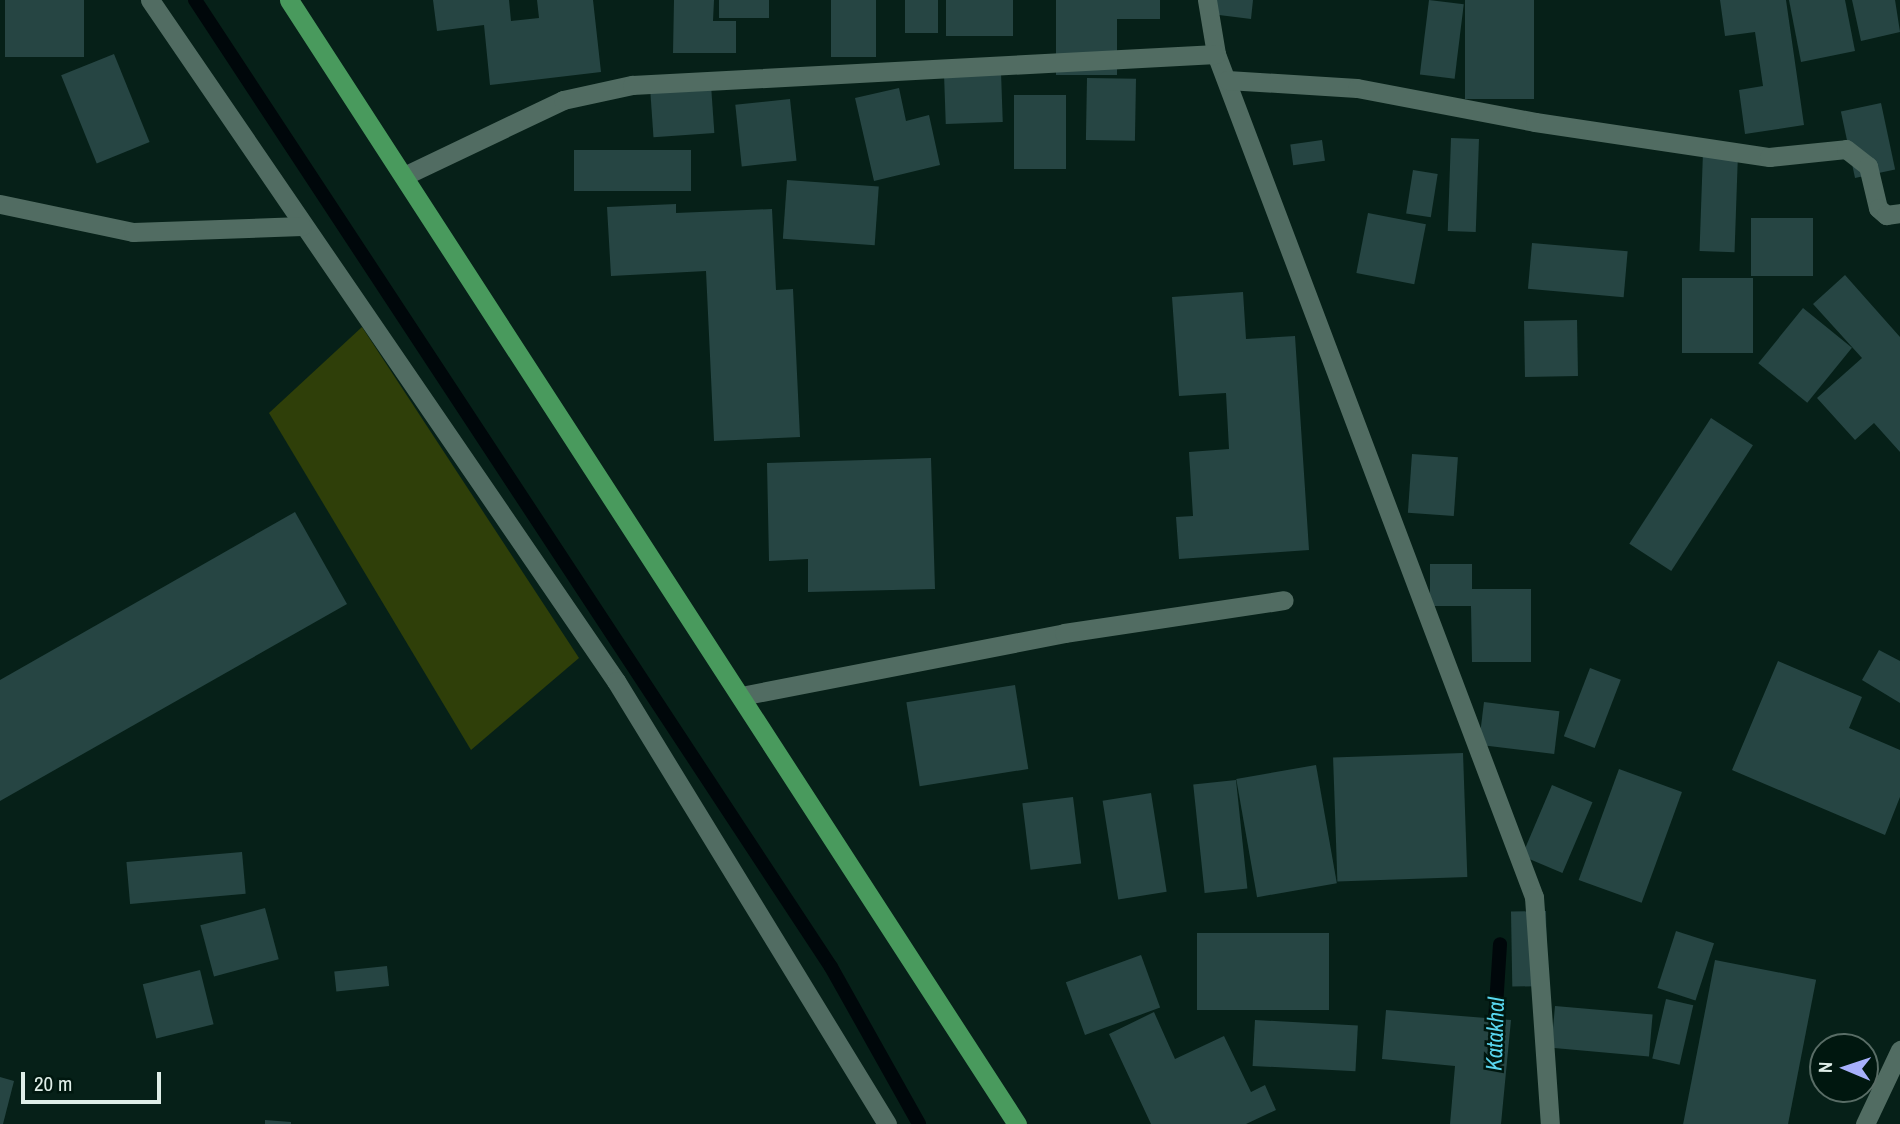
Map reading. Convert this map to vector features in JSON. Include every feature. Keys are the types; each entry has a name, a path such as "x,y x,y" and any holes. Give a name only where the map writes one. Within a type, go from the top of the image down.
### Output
{"main road":[{"path":"289,0 406,175 1017,1124"}],"street":[{"path":"149,0 617,681 887,1124"},
{"path":"1207,0 1216,54 1534,897 1550,1124"},
{"path":"406,175 563,100 632,85 1216,54"},
{"path":"1227,80 1357,88 1535,122 1769,157 1846,149 1868,166 1878,208 1886,215 1900,214"},
{"path":"0,204 133,232 302,226"},
{"path":"741,696 1064,633 1284,600"},
{"path":"1865,1124 1900,1050"}],"green space":[{"path":"362,327 579,658 471,750 269,413"}],"building":[{"path":"5,0 84,0 84,57 5,57"},
{"path":"433,0 509,0 511,21 539,18 537,0 593,0 601,72 490,85 484,25 437,31"},
{"path":"674,0 714,0 713,21 736,21 736,53 673,53"},
{"path":"719,0 769,0 769,18 719,18"},
{"path":"831,0 876,0 876,57 831,57"},
{"path":"905,0 938,0 938,33 905,33"},
{"path":"946,0 1013,0 1013,36 946,36"},
{"path":"1056,0 1160,0 1160,19 1117,19 1117,75 1056,75"},
{"path":"1213,0 1253,0 1251,19 1211,14"},
{"path":"1429,0 1464,4 1455,79 1420,74"},
{"path":"1465,0 1534,0 1534,99 1465,99"},
{"path":"1720,0 1786,0 1804,125 1745,134 1739,90 1763,86 1755,32 1725,36"},
{"path":"1789,0 1845,0 1855,51 1801,62"},
{"path":"1852,0 1895,0 1900,32 1861,41"},
{"path":"114,54 150,142 97,163 61,75"},
{"path":"1001,72 1003,122 946,124 944,74"},
{"path":"1087,78 1136,79 1135,141 1086,140"},
{"path":"711,85 714,133 653,137 650,89"},
{"path":"899,88 906,121 929,115 940,165 874,181 855,98"},
{"path":"1014,95 1066,95 1066,169 1014,169"},
{"path":"790,99 796,161 742,166 735,105"},
{"path":"1881,103 1895,170 1855,178 1841,112"},
{"path":"1451,138 1479,139 1476,232 1448,231"},
{"path":"1322,140 1325,161 1293,165 1290,144"},
{"path":"574,150 691,150 691,191 574,191"},
{"path":"1703,152 1738,153 1735,252 1700,251"},
{"path":"1413,170 1438,174 1431,217 1406,213"},
{"path":"787,180 879,186 875,245 783,239"},
{"path":"676,204 676,213 772,209 776,290 793,289 800,437 714,441 706,271 611,276 607,207"},
{"path":"1368,213 1426,224 1414,284 1356,273"},
{"path":"1751,218 1813,218 1813,276 1751,276"},
{"path":"1532,243 1628,251 1624,297 1528,289"},
{"path":"1845,275 1900,337 1900,452 1874,423 1855,440 1817,398 1862,358 1813,304"},
{"path":"1682,278 1753,278 1753,353 1682,353"},
{"path":"1243,292 1246,339 1295,336 1309,550 1179,559 1176,517 1193,516 1189,452 1229,449 1226,393 1179,396 1172,297"},
{"path":"1803,308 1852,348 1807,403 1758,363"},
{"path":"1577,320 1578,376 1525,377 1524,321"},
{"path":"1711,418 1753,445 1671,571 1629,544"},
{"path":"1412,454 1458,457 1454,516 1408,513"},
{"path":"931,458 935,589 808,592 808,559 769,561 767,463"},
{"path":"295,512 347,604 0,801 0,680"},
{"path":"1430,564 1472,564 1472,589 1531,589 1531,662 1472,662 1471,606 1430,606"},
{"path":"1879,650 1900,661 1900,703 1862,680"},
{"path":"1778,661 1862,697 1849,728 1900,750 1900,797 1885,835 1732,770"},
{"path":"1590,668 1621,680 1595,748 1564,736"},
{"path":"1015,685 1028,769 920,786 906,702"},
{"path":"1484,702 1559,711 1554,754 1479,745"},
{"path":"1463,753 1467,877 1337,881 1333,758"},
{"path":"1316,765 1337,883 1257,897 1236,779"},
{"path":"1619,769 1682,792 1642,903 1579,880"},
{"path":"1236,780 1247,888 1205,893 1193,784"},
{"path":"1552,785 1593,802 1562,873 1522,856"},
{"path":"1151,793 1167,892 1118,899 1103,801"},
{"path":"1073,797 1081,864 1031,870 1022,803"},
{"path":"242,852 246,894 130,904 126,862"},
{"path":"265,908 279,959 214,977 200,925"},
{"path":"1546,911 1547,986 1512,987 1511,912"},
{"path":"1676,931 1714,943 1696,1000 1657,988"},
{"path":"1197,933 1329,933 1329,1010 1197,1010"},
{"path":"1141,955 1160,1008 1085,1035 1066,982"},
{"path":"1715,960 1816,980 1788,1124 1683,1124"},
{"path":"387,966 389,986 336,991 334,972"},
{"path":"200,970 214,1024 156,1039 143,984"},
{"path":"1666,999 1693,1005 1680,1065 1652,1058"},
{"path":"1555,1006 1653,1015 1649,1056 1551,1048"},
{"path":"1386,1010 1511,1020 1501,1124 1450,1124 1455,1066 1382,1059"},
{"path":"1154,1012 1175,1059 1224,1036 1251,1092 1265,1085 1276,1110 1246,1124 1151,1124 1109,1034"},
{"path":"1255,1020 1358,1025 1355,1071 1253,1066"},
{"path":"0,1077 14,1081 3,1124 0,1124"},
{"path":"265,1120 291,1122 291,1124 265,1124"}],"waterway":[{"path":"195,0 831,967 919,1124"},
{"name":"Katakhal","path":"1494,1037 1500,944"}]}
